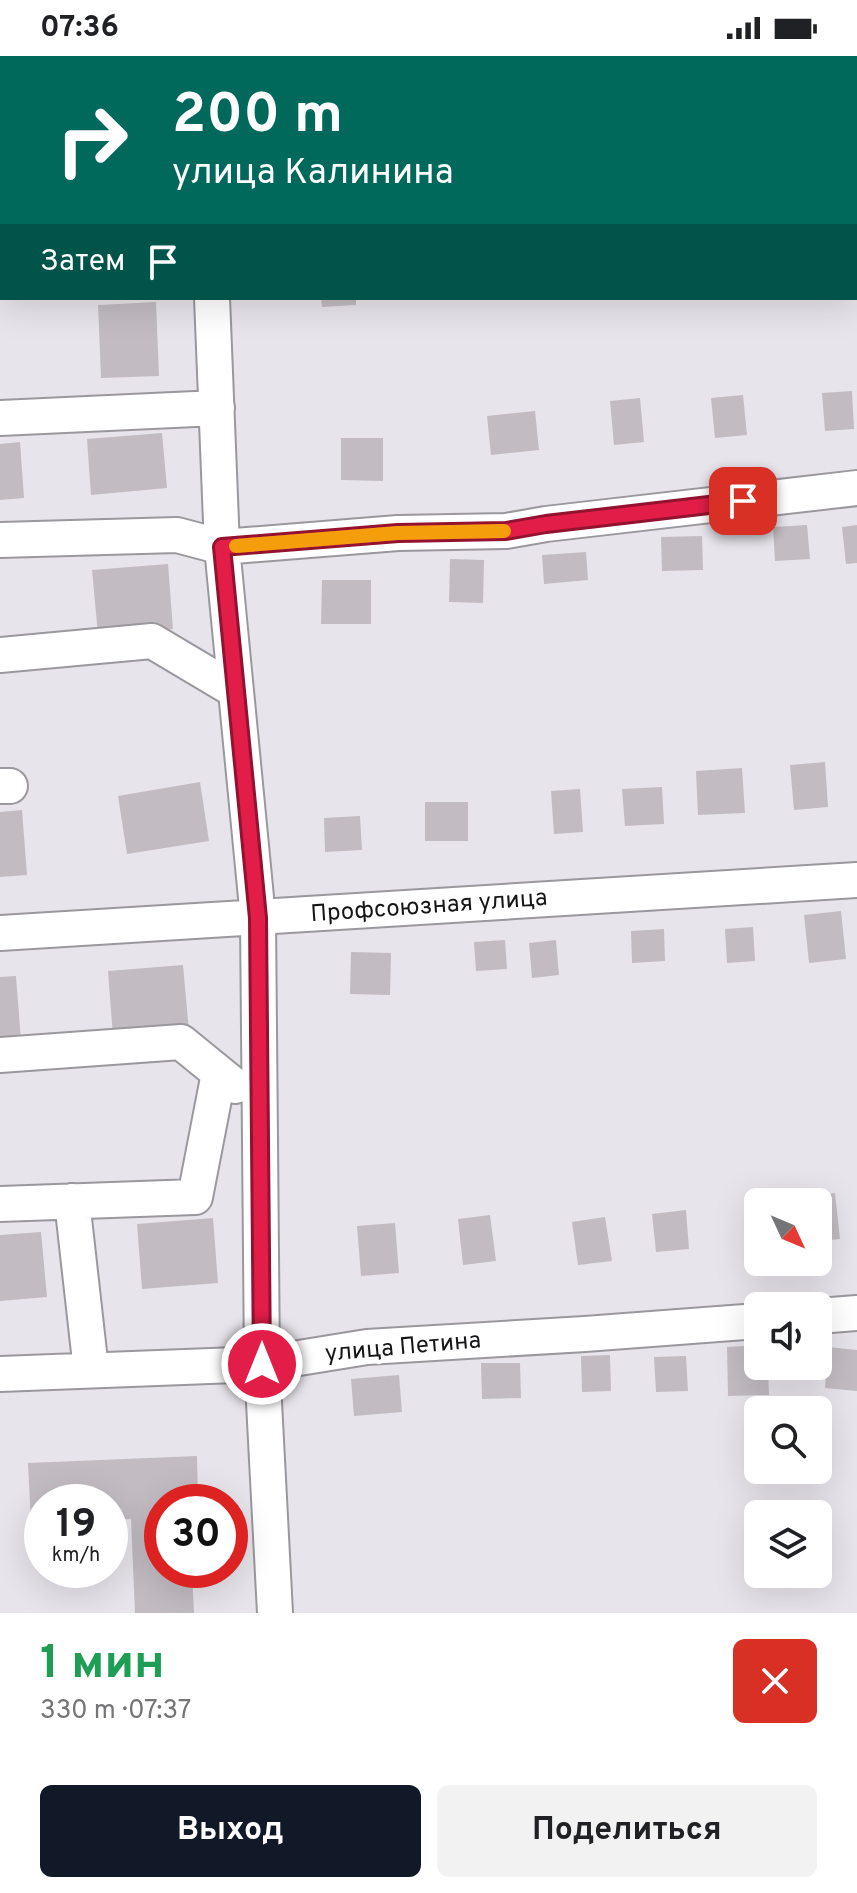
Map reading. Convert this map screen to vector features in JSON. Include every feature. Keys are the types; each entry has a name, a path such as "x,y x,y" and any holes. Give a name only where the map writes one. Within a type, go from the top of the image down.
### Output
{"street":[{"path":"212,300 222,547 258,918 262,1364 275,1613"},
{"path":"0,418 217,408"},
{"path":"0,540 177,535 222,547 398,533 506,531 857,488"},
{"path":"0,655 152,641 236,691"},
{"name":"Профсоюзная улица","path":"0,933 857,880"},
{"path":"0,1055 181,1042 260,1106"},
{"path":"0,1204 195,1197 219,1073"},
{"path":"72,1201 91,1370"},
{"path":"832,1315 857,1313"},
{"name":"улица Петина","path":"0,1374 262,1364 367,1347 744,1322"}],"building":[{"path":"321,300 356,300 356,305 322,307"},
{"path":"156,302 159,376 101,378 98,305"},
{"path":"852,391 854,429 825,431 822,393"},
{"path":"743,395 747,435 715,438 711,398"},
{"path":"640,398 644,442 614,445 610,401"},
{"path":"535,411 539,450 491,455 487,416"},
{"path":"162,433 167,488 91,495 87,439"},
{"path":"341,438 383,438 383,481 341,480"},
{"path":"20,442 24,498 0,500 0,444"},
{"path":"807,525 810,559 775,561 773,527"},
{"path":"857,525 857,563 846,564 842,527"},
{"path":"702,536 703,570 662,571 661,537"},
{"path":"586,552 588,580 544,584 542,555"},
{"path":"450,559 484,560 483,603 449,602"},
{"path":"168,564 173,629 98,635 92,570"},
{"path":"322,580 371,580 371,624 321,624"},
{"path":"825,762 828,807 794,810 790,765"},
{"path":"742,768 745,813 698,815 696,771"},
{"path":"200,782 209,841 127,854 118,796"},
{"path":"662,787 664,824 625,826 622,789"},
{"path":"580,789 583,832 554,834 551,791"},
{"path":"425,802 468,802 468,841 425,841"},
{"path":"22,810 27,875 0,877 0,812"},
{"path":"360,816 362,850 325,852 324,818"},
{"path":"841,911 846,959 809,963 804,915"},
{"path":"753,927 755,961 727,963 725,929"},
{"path":"664,929 665,961 632,963 631,931"},
{"path":"505,940 507,969 476,971 474,942"},
{"path":"556,940 559,975 532,978 529,943"},
{"path":"351,952 391,953 390,995 350,994"},
{"path":"183,965 189,1031 113,1037 108,971"},
{"path":"16,976 21,1041 0,1043 0,977"},
{"path":"832,1193 835,1193 840,1239 832,1240"},
{"path":"686,1210 689,1249 656,1252 652,1214"},
{"path":"490,1215 496,1261 463,1265 458,1219"},
{"path":"605,1217 612,1261 578,1265 572,1222"},
{"path":"213,1218 218,1283 142,1289 137,1224"},
{"path":"395,1223 399,1273 361,1276 357,1226"},
{"path":"41,1232 47,1297 0,1301 0,1235"},
{"path":"744,1346 744,1380 768,1380 769,1395 728,1396 727,1347"},
{"path":"832,1347 857,1350 857,1391 825,1388 826,1380 832,1380"},
{"path":"610,1355 611,1391 582,1392 581,1356"},
{"path":"686,1356 688,1391 656,1392 654,1357"},
{"path":"481,1363 520,1363 521,1398 482,1399"},
{"path":"399,1375 402,1412 354,1416 351,1379"},
{"path":"197,1456 198,1484 144,1484 144,1588 193,1588 194,1613 135,1613 128,1484 29,1484 28,1463"}],"slow traffic":[{"path":"236,546 398,533 504,531"}],"route":[{"path":"262,1364 258,918 222,547 398,533 506,531 743,501"}]}
